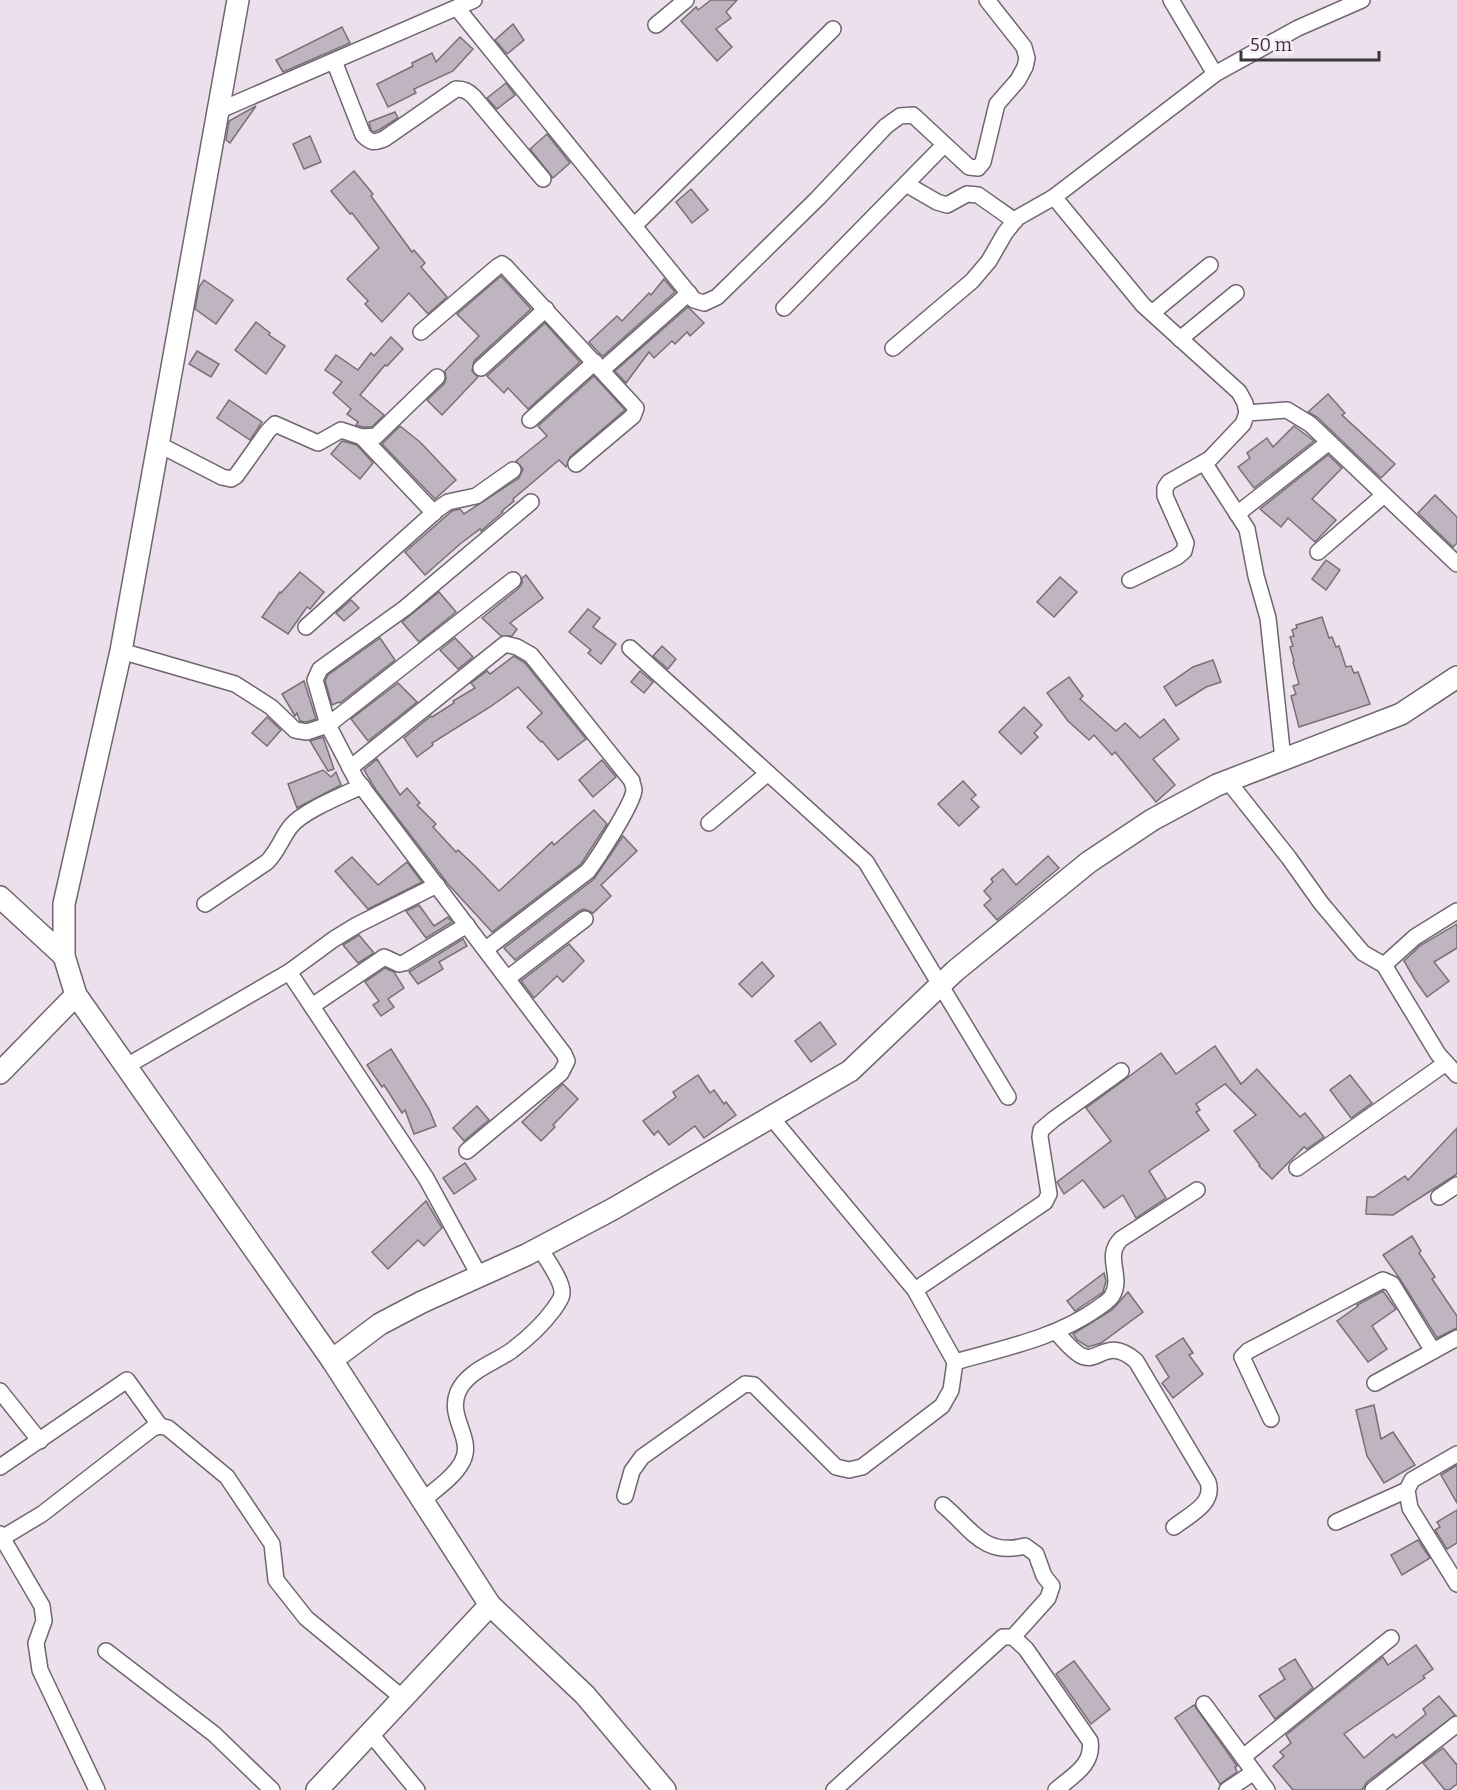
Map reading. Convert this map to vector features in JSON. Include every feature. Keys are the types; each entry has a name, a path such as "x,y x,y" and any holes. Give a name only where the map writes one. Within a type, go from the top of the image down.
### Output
{"main road":[{"path":"238,0 121,651 64,904 64,956 76,994 332,1360 490,1605 585,1695 665,1790"},
{"path":"332,1360 380,1324 422,1302 540,1248 613,1209 850,1071 955,971 1089,862 1152,820 1228,781 1401,714 1457,676"},
{"path":"0,897 64,956"},
{"path":"0,1073 76,994"},
{"path":"317,1790 490,1605"}],"street":[{"path":"218,111 474,0"},
{"path":"656,25 686,0"},
{"path":"457,8 694,300 704,303 717,297 818,198 886,126 900,116 913,115 969,167 978,168 983,162 997,104 1018,80 1027,58 1024,47 987,0"},
{"path":"1171,0 1215,74"},
{"path":"1326,0 1334,14"},
{"path":"893,348 972,281 989,261 1005,233 1015,221 1054,197 1215,74 1298,28 1362,0"},
{"path":"634,226 833,29"},
{"path":"334,61 363,135 370,141 375,143 384,139 456,89 462,89 474,97 543,178"},
{"path":"784,308 944,145"},
{"path":"906,184 937,202 947,205 967,194 978,195 1015,221"},
{"path":"1054,197 1152,313 1239,392 1247,413 1243,424 1208,460 1169,482 1166,488 1165,496 1186,543 1184,551 1177,557 1130,580"},
{"path":"422,332 502,264 634,404 636,412 633,416 576,464"},
{"path":"1152,313 1210,265"},
{"path":"530,420 689,293"},
{"path":"1180,339 1236,293"},
{"path":"481,368 546,309"},
{"path":"158,444 222,477 231,479 236,476 275,424 318,443 341,430 362,437 376,436 437,377"},
{"path":"1247,413 1287,410 1310,424 1457,564"},
{"path":"362,437 434,513"},
{"path":"1237,514 1329,442"},
{"path":"1208,460 1205,464 1247,529 1256,576 1268,618 1283,759"},
{"path":"306,627 448,502 476,496 513,470"},
{"path":"1318,552 1384,495"},
{"path":"467,1151 561,1073 567,1061 508,978 350,768 328,725 315,680 320,669 405,608 531,502"},
{"path":"121,651 235,684 271,707 295,730 308,732 328,725 513,580"},
{"path":"350,768 505,644 517,647 531,655 632,781 634,791 629,802 588,871 486,949"},
{"path":"630,648 866,862 1008,1097"},
{"path":"709,823 768,773"},
{"path":"1228,781 1349,937 1363,953 1384,965 1403,1000 1438,1054 1457,1075"},
{"path":"205,904 267,862 275,854 290,827 300,818 362,786"},
{"path":"125,1067 289,972 349,930 437,885"},
{"path":"1384,965 1414,937 1457,911"},
{"path":"508,978 585,919"},
{"path":"312,1006 384,957 399,964 404,963 467,925"},
{"path":"289,972 426,1178 479,1275"},
{"path":"1297,1168 1446,1063"},
{"path":"915,1290 1045,1202 1049,1194 1040,1137 1041,1130 1121,1071"},
{"path":"625,1496 632,1471 642,1457 745,1384 754,1385 836,1467 849,1470 862,1467 942,1406 951,1390 955,1362 915,1290 771,1117"},
{"path":"1439,1197 1457,1185"},
{"path":"955,1362 1056,1332 1078,1322 1113,1294 1116,1282 1113,1251 1121,1239 1197,1190"},
{"path":"423,1500 453,1474 466,1452 454,1406 458,1390 472,1374 512,1350 546,1320 559,1302 562,1294 560,1283 540,1248"},
{"path":"1271,1419 1242,1357 1248,1351 1383,1280 1392,1284 1432,1351"},
{"path":"1056,1332 1079,1355 1088,1358 1114,1349 1125,1352 1136,1361 1208,1482 1210,1490 1206,1502 1174,1527"},
{"path":"1375,1383 1457,1338"},
{"path":"0,1467 127,1380 160,1426"},
{"path":"0,1391 40,1441"},
{"path":"97,1790 40,1670 36,1643 44,1621 42,1606 1,1536 42,1514 153,1428 160,1426 168,1428 227,1477 272,1544 276,1580 306,1618 404,1699"},
{"path":"1457,1454 1412,1480 1407,1490 1410,1508 1457,1584"},
{"path":"1336,1522 1407,1490"},
{"path":"943,1505 978,1539 990,1546 1012,1550 1025,1546 1036,1554 1044,1576 1052,1586 1048,1598 1013,1637"},
{"path":"834,1790 1003,1637 1013,1637 1026,1649 1090,1741 1092,1753 1086,1764 1056,1790"},
{"path":"1243,1757 1391,1638"},
{"path":"106,1651 214,1734 272,1790"},
{"path":"1204,1704 1267,1790"},
{"path":"1372,1790 1457,1724"},
{"path":"371,1734 417,1790"},
{"path":"1227,1790 1254,1772"}],"building":[{"path":"711,0 737,0 726,12 731,18 716,29 732,47 717,61 681,21 696,7 698,10"},
{"path":"513,24 524,40 507,54 495,40"},
{"path":"342,27 350,43 283,72 276,60"},
{"path":"460,37 473,49 453,71 414,89 416,93 388,107 377,84 413,66 412,63 432,53 436,62"},
{"path":"506,83 515,95 497,109 487,98"},
{"path":"256,106 230,143 226,140 229,121"},
{"path":"395,112 398,118 379,130 374,132 371,130 369,122"},
{"path":"547,134 570,163 553,178 530,149"},
{"path":"310,136 321,162 304,169 293,144"},
{"path":"354,171 373,194 371,196 412,252 414,250 425,263 421,267 447,297 428,314 409,293 382,322 365,304 368,301 347,279 379,248 352,213 350,214 331,191"},
{"path":"691,189 708,210 692,223 676,202"},
{"path":"501,276 531,309 474,361 472,371 478,377 442,415 427,400 444,384 445,371 479,336 457,314"},
{"path":"664,279 675,292 603,356 599,353 589,342 617,316 622,321 649,293 651,295"},
{"path":"204,280 233,300 216,324 195,309 199,287"},
{"path":"688,307 704,323 690,336 687,332 675,344 672,341 654,358 649,352 626,383 615,371"},
{"path":"256,322 285,346 266,374 235,350"},
{"path":"545,323 580,362 528,409 508,388 504,393 487,376"},
{"path":"391,337 403,349 387,366 385,365 360,395 384,415 372,427 356,425 358,422 347,414 351,409 333,393 342,382 325,370 336,355 358,370 371,353 374,356"},
{"path":"197,351 219,364 211,377 189,364"},
{"path":"594,376 625,410 570,457 566,467 559,460 513,499 514,501 503,512 481,531 480,529 460,544 425,575 405,552 452,511 460,509 464,514 519,478 523,469 516,461 547,436 538,426"},
{"path":"1328,394 1345,413 1342,415 1395,464 1381,478 1317,417 1308,412"},
{"path":"229,400 262,422 250,440 217,418"},
{"path":"400,426 420,442 456,480 435,499 382,444"},
{"path":"1294,426 1314,441 1254,488 1238,467 1250,458 1247,453 1267,438 1273,447"},
{"path":"342,441 357,445 373,463 360,479 331,454"},
{"path":"1328,455 1342,468 1312,499 1336,520 1315,542 1288,518 1281,527 1260,509"},
{"path":"1435,495 1457,517 1457,543 1453,547 1418,513"},
{"path":"1326,560 1340,570 1326,590 1312,579"},
{"path":"300,572 324,592 310,609 307,607 288,634 262,617 280,592"},
{"path":"526,575 543,598 510,623 517,629 512,636 501,636 482,618 519,588 522,578"},
{"path":"1060,577 1077,592 1054,617 1037,602"},
{"path":"439,592 456,612 419,642 402,622"},
{"path":"351,600 359,608 344,621 336,613"},
{"path":"588,609 600,618 593,627 616,644 601,664 588,653 591,650 569,632"},
{"path":"1322,617 1329,638 1332,637 1336,647 1339,646 1346,667 1351,666 1354,673 1358,672 1370,704 1299,727 1291,696 1296,694 1293,686 1299,684 1290,647 1293,646 1290,637 1294,636 1292,630 1297,628 1296,625"},
{"path":"380,638 395,660 340,703 332,705 325,681 328,675"},
{"path":"455,638 473,657 458,669 440,650"},
{"path":"662,646 676,659 668,669 653,656"},
{"path":"514,656 525,663 586,739 558,760 527,727 542,713 518,687 432,743 433,745 417,757 404,738 431,716 475,688 471,683 487,671 490,674"},
{"path":"1213,660 1221,682 1206,687 1176,706 1164,687 1193,667"},
{"path":"640,671 653,682 644,693 631,682"},
{"path":"1069,677 1083,696 1080,699 1116,731 1125,723 1140,738 1164,719 1179,739 1153,759 1175,785 1156,802 1115,752 1112,755 1094,735 1089,740 1068,721 1047,693"},
{"path":"304,681 316,719 306,722 300,721 297,713 295,716 282,694"},
{"path":"398,683 417,702 368,741 351,719"},
{"path":"1024,707 1042,725 1034,733 1038,737 1021,754 999,732"},
{"path":"267,717 281,730 267,746 252,733"},
{"path":"323,737 334,769 328,771 310,741"},
{"path":"377,759 400,795 407,788 420,803 417,805 436,824 433,827 456,852 458,850 499,891 552,842 554,845 594,810 607,824 581,864 492,932 448,884 376,790 364,770"},
{"path":"602,760 616,777 593,797 579,780"},
{"path":"323,770 331,777 336,772 341,785 297,808 288,784"},
{"path":"963,781 976,795 971,799 979,807 959,826 938,804"},
{"path":"623,836 637,851 601,885 611,896 593,913 584,909 579,911 515,960 504,948 594,879"},
{"path":"1048,856 1059,868 997,920 984,905 991,899 984,891 993,882 991,879 1003,869 1016,885"},
{"path":"352,857 378,885 407,862 422,882 368,909 335,871"},
{"path":"419,905 434,926 448,917 452,922 426,938 406,911"},
{"path":"1457,924 1457,948 1434,962 1449,981 1427,997 1404,961 1421,945"},
{"path":"359,935 374,953 358,963 343,945"},
{"path":"463,939 467,946 439,962 443,969 418,984 409,972"},
{"path":"569,944 584,961 563,982 557,976 534,998 521,981"},
{"path":"762,962 774,976 752,997 739,984"},
{"path":"385,968 394,972 404,988 388,999 394,1007 381,1016 373,1005 379,1001 365,982"},
{"path":"820,1022 836,1044 811,1062 795,1041"},
{"path":"1215,1046 1241,1084 1257,1069 1300,1117 1305,1113 1324,1137 1307,1149 1304,1147 1272,1179 1259,1166 1234,1131 1256,1115 1225,1084 1196,1104 1200,1110 1196,1112 1209,1130 1149,1171 1166,1198 1136,1218 1123,1195 1104,1208 1083,1180 1064,1194 1057,1182 1111,1141 1086,1108 1161,1053 1176,1074"},
{"path":"391,1049 429,1109 436,1126 414,1134 405,1110 402,1113 384,1085 382,1087 367,1065"},
{"path":"698,1075 710,1093 714,1090 736,1115 704,1138 695,1126 669,1145 658,1131 654,1135 643,1121 676,1097 673,1092"},
{"path":"1350,1075 1372,1103 1351,1118 1330,1090"},
{"path":"563,1084 578,1099 541,1141 522,1122"},
{"path":"477,1106 489,1120 464,1141 453,1128"},
{"path":"1457,1128 1457,1174 1393,1215 1366,1214 1367,1197 1374,1197 1405,1176 1408,1180"},
{"path":"465,1163 476,1179 454,1194 443,1178"},
{"path":"426,1201 442,1228 424,1246 418,1240 388,1269 372,1252"},
{"path":"1412,1236 1421,1251 1419,1253 1435,1277 1432,1279 1457,1316 1457,1328 1437,1338 1383,1255"},
{"path":"1104,1273 1106,1281 1103,1292 1075,1311 1067,1301"},
{"path":"1383,1291 1396,1309 1372,1326 1387,1349 1368,1362 1337,1321 1357,1305"},
{"path":"1128,1292 1143,1312 1101,1343 1088,1347 1077,1340 1073,1334 1112,1310"},
{"path":"1183,1338 1193,1353 1189,1355 1203,1374 1173,1398 1162,1383 1169,1377 1156,1356"},
{"path":"1374,1405 1381,1439 1393,1432 1415,1465 1384,1483 1367,1456 1356,1410"},
{"path":"1457,1465 1457,1503 1441,1475"},
{"path":"1457,1510 1457,1543 1447,1549 1435,1530 1440,1527 1437,1522"},
{"path":"1418,1540 1430,1558 1402,1575 1391,1555"},
{"path":"1416,1645 1433,1669 1423,1676 1425,1678 1344,1734 1364,1758 1393,1734 1396,1738 1426,1714 1423,1709 1439,1696 1455,1715 1367,1782 1362,1790 1293,1790 1273,1766 1284,1756 1280,1752 1291,1743 1286,1735 1383,1657 1388,1665"},
{"path":"1295,1659 1313,1688 1275,1719 1259,1696 1285,1679 1279,1669"},
{"path":"1074,1661 1110,1709 1091,1724 1056,1674"},
{"path":"1194,1705 1237,1766 1235,1767 1237,1772 1220,1784 1175,1718"},
{"path":"1443,1748 1457,1765 1457,1784 1449,1790 1445,1790 1423,1763"}]}
